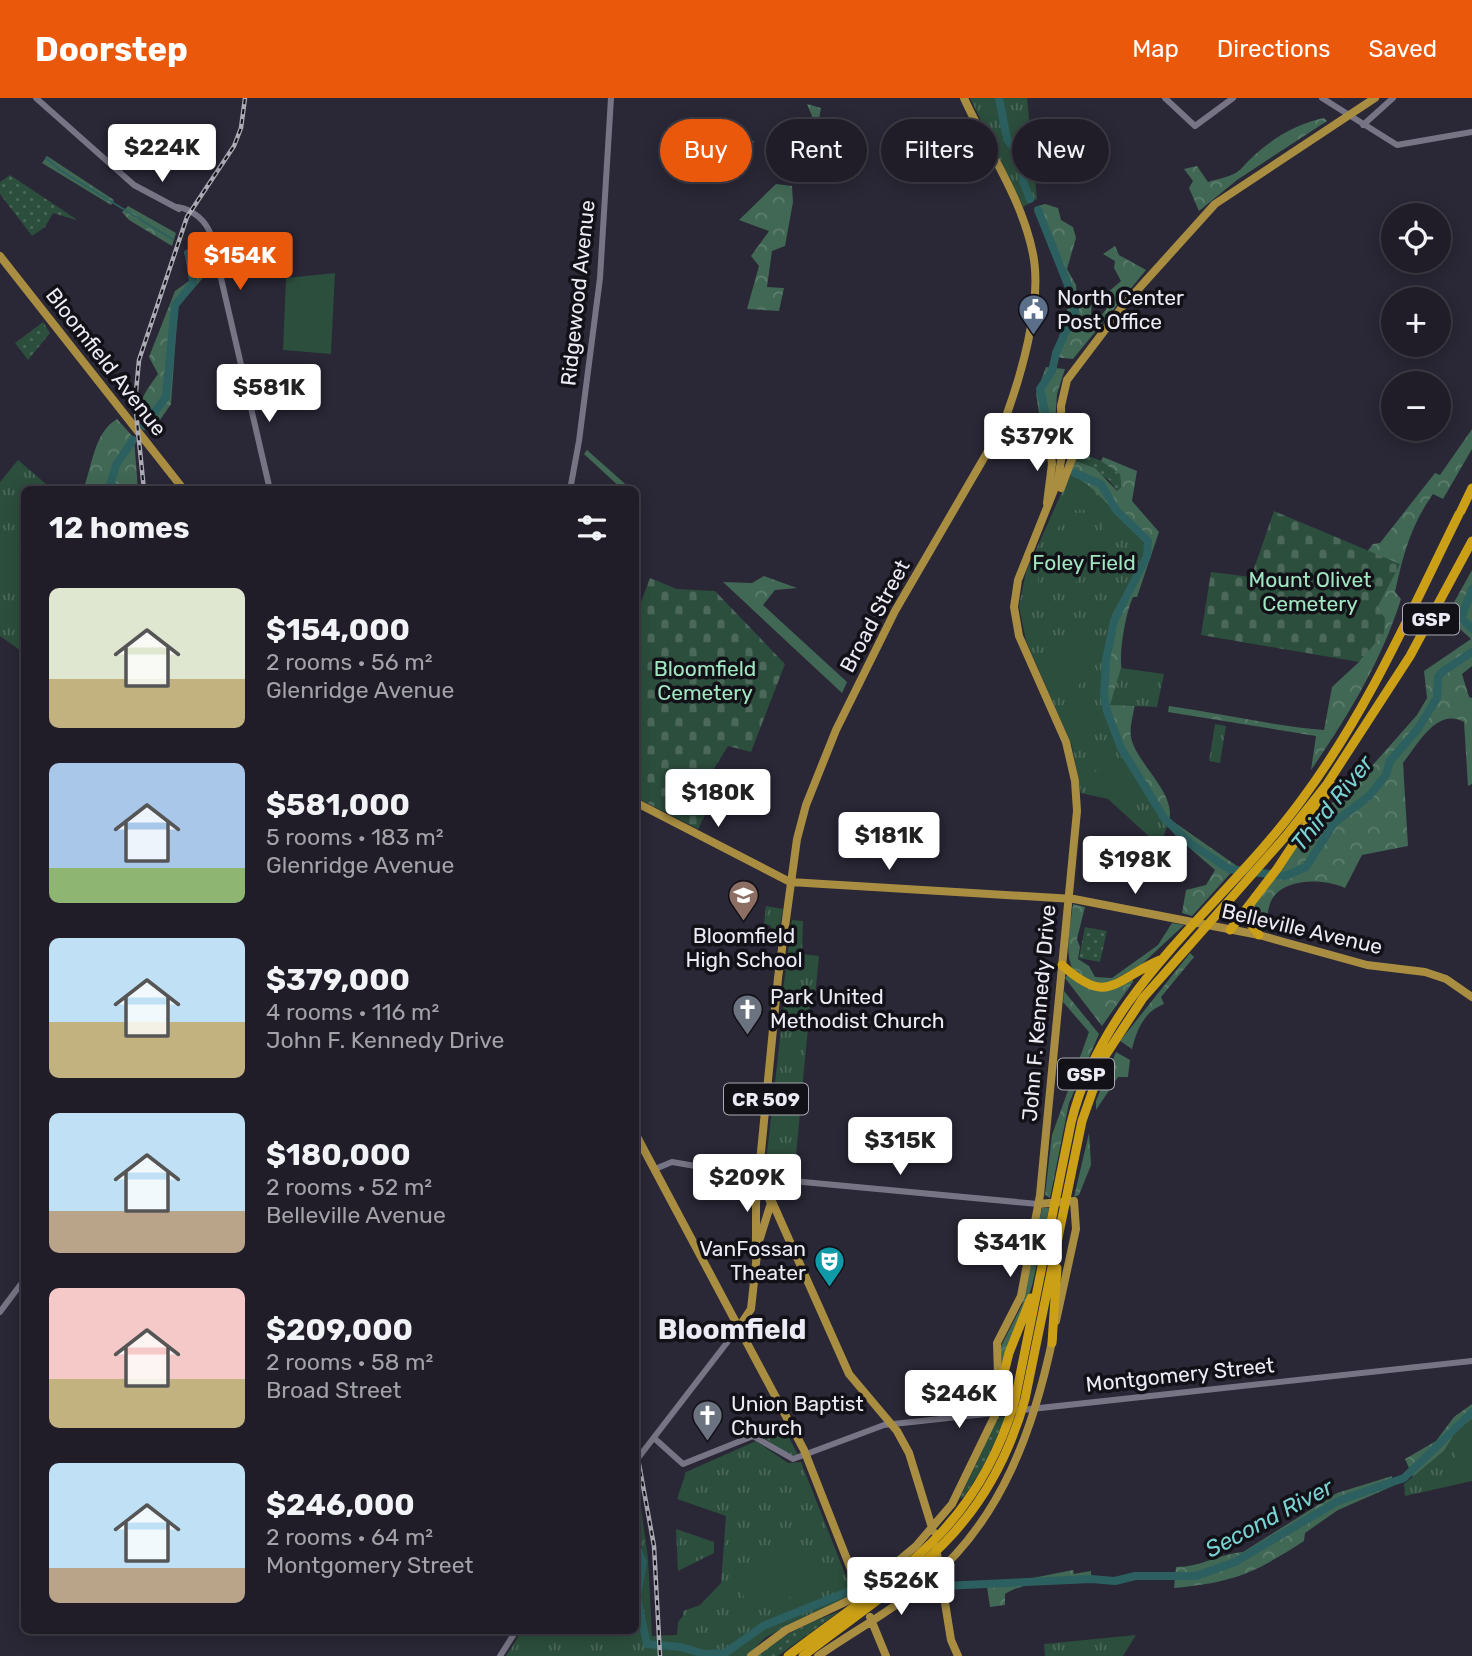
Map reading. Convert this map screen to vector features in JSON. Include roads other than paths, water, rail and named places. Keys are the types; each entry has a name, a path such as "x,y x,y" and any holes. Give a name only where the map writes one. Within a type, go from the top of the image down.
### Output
{"highway":[{"name":"GSP","path":"1063,1201 1076,1104 1092,1060 1121,1010 1161,960 1247,866 1301,801 1353,724 1379,679 1472,488"},
{"name":"GSP","path":"788,1656 907,1579 994,1479 1019,1422 1063,1201 1088,1099 1116,1036 1143,998 1259,867 1327,784 1386,695 1472,541"},
{"path":"1230,930 1277,869 1356,750 1386,695"},
{"path":"1251,903 1250,922 1259,935"},
{"path":"1062,965 1086,985 1102,988 1121,982 1161,960"},
{"path":"1052,1343 1063,1201"},
{"path":"999,1393 1009,1353 1063,1201"},
{"name":"GSP","path":"803,1656 857,1610"}],"main road":[{"name":"Broad Street","path":"757,1259 758,1177 790,882 806,804 836,730 896,610 1002,427 1012,403 1029,327 1035,288 1030,240 1013,196 964,98"},
{"name":"John F. Kennedy Drive","path":"999,1393 996,1353 999,1336 1020,1300 1038,1204 1075,826 1076,795 1070,755 1019,636 1015,617 1018,580 1058,480 1063,390 1077,364 1123,306 1215,204 1367,98"},
{"name":"John F. Kennedy Drive","path":"1075,826 1066,756 1015,637 1011,617 1015,579 1042,519 1057,467 1058,397 1064,379 1074,361 1120,304 1213,201 1375,98"},
{"name":"Bloomfield Avenue","path":"0,256 181,486"},
{"path":"1038,535 1063,484 1083,429"},
{"path":"1042,519 1051,476 1048,430"},
{"name":"Belleville Avenue","path":"639,804 790,882 1068,898 1259,935 1367,965 1436,975 1472,997"},
{"path":"639,1141 806,1455 886,1656"},
{"name":"CR 509","path":"758,1177 770,1197 849,1374 892,1424 911,1457 933,1528 951,1640 958,1656"},
{"name":"CR 509","path":"757,1194 760,1208 783,1229"},
{"name":"Broad Street","path":"739,1327 751,1309 757,1259 770,1197"},
{"path":"1038,1204 1063,1201"},
{"path":"818,1656 915,1591 939,1570 972,1534 998,1498 1033,1409 1052,1343"},
{"path":"751,1656 786,1630 861,1593 893,1568 933,1528 954,1499 1000,1412 999,1393"},
{"path":"893,1568 920,1562 926,1570 926,1581"}],"street":[{"path":"36,98 134,185 177,207 209,230 269,486"},
{"name":"Ridgewood Avenue","path":"570,486 575,467 600,278 611,98"},
{"path":"1165,98 1195,126 1233,98"},
{"path":"1322,98 1363,125 1401,145 1472,132"},
{"path":"1363,125 1393,98"},
{"path":"654,1169 670,1162 758,1177 1038,1204"},
{"path":"0,1312 21,1284"},
{"path":"639,1457 739,1327"},
{"name":"Montgomery Street","path":"806,1455 875,1427 892,1424 1472,1361"},
{"path":"654,1438 683,1464 750,1436 758,1437 789,1459 806,1455"},
{"path":"500,1656 514,1634"}],"waterway":[{"name":"Third River","path":"999,98 1007,139 1024,161 1023,181 1030,199"},
{"path":"46,158 60,170 172,239"},
{"name":"Third River","path":"1038,210 1070,290 1075,311 1056,353 1052,371 1040,389 1047,420"},
{"path":"144,426 166,397 175,305 193,283 193,267 188,253"},
{"path":"110,486 116,465 133,440"},
{"name":"Third River","path":"1075,473 1101,484 1116,510 1148,541 1147,556 1114,621 1106,660 1104,696 1121,748 1164,818 1190,843 1229,869 1285,876 1306,867 1334,823 1369,796 1386,775 1390,761 1417,730 1437,698 1438,677 1472,652"},
{"name":"Third River","path":"1472,589 1461,618 1472,629"},
{"name":"Second River","path":"897,1580 921,1587 1091,1579 1115,1581 1135,1576 1196,1576 1235,1562 1338,1501 1404,1478 1472,1412"},
{"path":"639,1553 643,1562 639,1585"},
{"name":"Second River","path":"721,1656 763,1626 852,1590"},
{"path":"639,1606 647,1644 681,1647 704,1654 723,1653"}],"railway":[{"path":"144,486 135,402 139,360 187,217 234,146 241,128 245,98"},
{"path":"639,1464 654,1546 660,1656"}],"place":[{"name":"North Center Post Office","path":"1034,337"},
{"name":"Bloomfield High School","path":"744,923"},
{"name":"Park United Methodist Church","path":"747,1036"},
{"name":"VanFossan Theater","path":"829,1288"},
{"name":"Union Baptist Church","path":"708,1443"}],"district":[{"name":"Bloomfield","path":"732,1329"}],"park label":[{"name":"Foley Field","path":"1084,563"},
{"name":"Mount Olivet Cemetery","path":"1310,592"},
{"name":"Bloomfield Cemetery","path":"705,681"}]}
